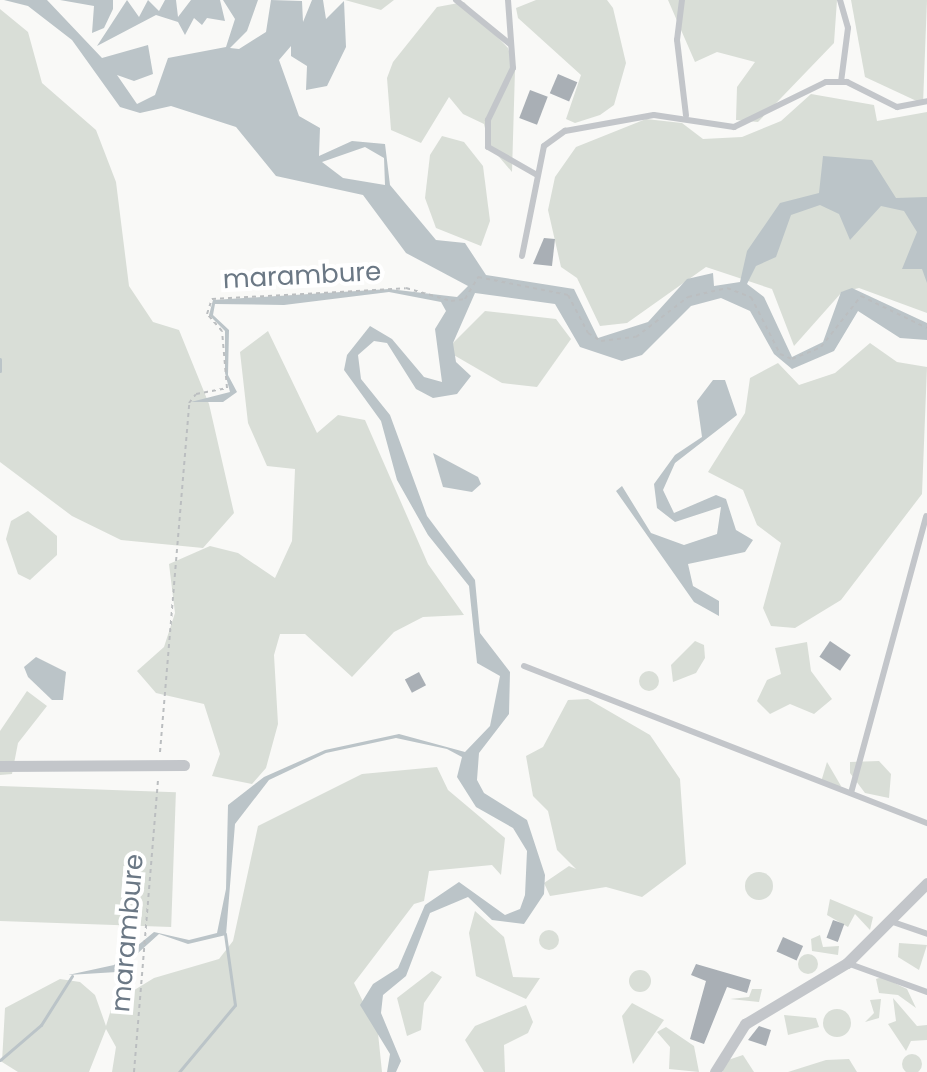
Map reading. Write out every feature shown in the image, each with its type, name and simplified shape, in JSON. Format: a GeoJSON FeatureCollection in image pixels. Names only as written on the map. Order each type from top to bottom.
{"type":"FeatureCollection","features":[{"type":"Feature","properties":{"kind":"street"},"geometry":{"type":"LineString","coordinates":[[0,766],[184,765]]}},
{"type":"Feature","properties":{"kind":"street"},"geometry":{"type":"LineString","coordinates":[[715,1072],[745,1024],[847,963],[927,883]]}},
{"type":"Feature","properties":{"kind":"lane"},"geometry":{"type":"LineString","coordinates":[[456,0],[510,44]]}},
{"type":"Feature","properties":{"kind":"lane"},"geometry":{"type":"LineString","coordinates":[[508,0],[511,79],[488,120],[488,147],[537,175]]}},
{"type":"Feature","properties":{"kind":"lane"},"geometry":{"type":"LineString","coordinates":[[682,0],[677,40],[686,115]]}},
{"type":"Feature","properties":{"kind":"lane"},"geometry":{"type":"LineString","coordinates":[[840,0],[848,28],[841,82]]}},
{"type":"Feature","properties":{"kind":"lane"},"geometry":{"type":"LineString","coordinates":[[522,256],[537,175],[555,135],[632,117],[686,115],[717,129],[745,124],[807,87],[841,82],[897,107],[927,101]]}},
{"type":"Feature","properties":{"kind":"lane"},"geometry":{"type":"LineString","coordinates":[[851,793],[926,516]]}},
{"type":"Feature","properties":{"kind":"lane"},"geometry":{"type":"LineString","coordinates":[[524,666],[927,823]]}},
{"type":"Feature","properties":{"kind":"lane"},"geometry":{"type":"LineString","coordinates":[[890,921],[927,934]]}},
{"type":"Feature","properties":{"kind":"lane"},"geometry":{"type":"LineString","coordinates":[[847,963],[927,992]]}},
{"type":"Feature","properties":{"kind":"path","name":"marambure"},"geometry":{"type":"LineString","coordinates":[[160,754],[189,403],[196,394],[227,388],[222,331],[207,314],[212,299],[406,288],[451,301],[465,299],[478,277],[568,295],[588,333],[601,341],[636,337],[688,297],[727,288],[751,297],[780,354],[792,359],[821,347],[861,296],[927,328]]}},
{"type":"Feature","properties":{"kind":"path","name":"marambure"},"geometry":{"type":"LineString","coordinates":[[134,1072],[159,769]]}},
{"type":"Feature","properties":{"kind":"shaded area"},"geometry":{"type":"Polygon","coordinates":[[[4,0],[47,0],[102,58],[148,45],[153,74],[134,81],[117,75],[137,104],[155,95],[168,58],[226,47],[235,19],[223,0],[258,0],[247,31],[230,48],[239,49],[266,32],[271,0],[302,1],[303,22],[312,0],[323,0],[326,19],[344,1],[346,47],[327,86],[306,90],[307,66],[291,56],[291,46],[279,60],[299,116],[320,128],[319,156],[352,141],[385,144],[390,185],[436,240],[465,243],[486,275],[574,289],[598,338],[648,322],[687,279],[713,273],[714,286],[740,282],[747,251],[780,203],[819,193],[823,156],[872,160],[896,198],[927,197],[927,283],[922,269],[902,269],[917,232],[904,211],[881,206],[850,240],[839,214],[820,205],[791,215],[776,257],[756,266],[747,284],[764,297],[792,357],[823,342],[841,292],[852,288],[927,323],[927,340],[900,338],[858,311],[834,351],[792,369],[774,354],[750,311],[721,298],[691,306],[642,355],[622,361],[580,347],[555,304],[475,293],[453,343],[456,362],[471,376],[457,394],[433,398],[416,389],[387,343],[374,341],[358,355],[361,379],[390,415],[427,516],[475,580],[480,633],[510,672],[509,714],[479,753],[477,780],[484,793],[527,820],[545,875],[544,894],[524,924],[492,920],[468,897],[430,913],[406,976],[383,995],[381,1013],[401,1061],[396,1072],[387,1072],[390,1054],[360,1005],[373,984],[398,968],[425,905],[459,882],[505,915],[520,909],[525,895],[527,851],[513,828],[476,807],[457,777],[462,757],[447,749],[396,738],[326,753],[269,780],[235,824],[226,935],[188,944],[159,934],[117,972],[68,975],[114,965],[154,932],[189,940],[217,933],[226,889],[228,805],[264,777],[325,750],[399,734],[465,752],[490,726],[500,676],[477,663],[469,586],[428,535],[397,480],[381,421],[344,370],[347,355],[370,326],[392,339],[424,377],[442,382],[435,329],[446,311],[441,302],[389,292],[284,305],[215,304],[213,315],[229,330],[228,375],[237,392],[223,402],[191,402],[230,392],[225,373],[225,331],[209,315],[213,300],[389,289],[457,297],[468,286],[406,253],[363,195],[276,176],[236,127],[171,106],[140,113],[120,107],[72,40],[28,6],[4,0]],[[365,147],[322,162],[343,178],[385,185],[384,158],[365,147]]]}},
{"type":"Feature","properties":{"kind":"shaded area"},"geometry":{"type":"Polygon","coordinates":[[[60,0],[113,0],[113,9],[104,28],[92,33],[94,6],[60,0]]]}},
{"type":"Feature","properties":{"kind":"shaded area"},"geometry":{"type":"Polygon","coordinates":[[[127,0],[139,17],[148,0],[159,11],[165,0],[176,0],[178,17],[191,0],[220,0],[225,21],[207,18],[202,25],[194,18],[185,35],[178,22],[156,15],[97,46],[127,0]]]}},
{"type":"Feature","properties":{"kind":"shaded area"},"geometry":{"type":"Polygon","coordinates":[[[345,0],[394,0],[381,10],[345,0]]]}},
{"type":"Feature","properties":{"kind":"shaded area"},"geometry":{"type":"Polygon","coordinates":[[[536,0],[607,0],[613,8],[626,63],[614,105],[600,115],[575,123],[566,119],[581,75],[518,18],[516,8],[536,0]]]}},
{"type":"Feature","properties":{"kind":"shaded area"},"geometry":{"type":"Polygon","coordinates":[[[668,0],[837,0],[834,43],[758,122],[736,120],[737,87],[755,62],[717,52],[695,62],[668,0]]]}},
{"type":"Feature","properties":{"kind":"shaded area"},"geometry":{"type":"Polygon","coordinates":[[[851,0],[927,0],[923,104],[865,77],[851,0]]]}},
{"type":"Feature","properties":{"kind":"shaded area"},"geometry":{"type":"Polygon","coordinates":[[[464,2],[508,48],[515,70],[512,172],[489,145],[484,124],[463,114],[449,97],[421,143],[391,130],[387,78],[393,62],[437,7],[464,2]]]}},
{"type":"Feature","properties":{"kind":"shaded area"},"geometry":{"type":"Polygon","coordinates":[[[0,9],[28,32],[42,83],[96,130],[116,182],[129,286],[153,322],[179,330],[209,404],[234,513],[203,548],[121,540],[72,516],[0,462],[0,9]]]}},
{"type":"Feature","properties":{"kind":"shaded area"},"geometry":{"type":"Polygon","coordinates":[[[811,94],[874,105],[877,121],[927,112],[927,313],[859,288],[842,292],[794,346],[772,289],[706,267],[627,323],[600,326],[577,278],[561,267],[548,210],[555,177],[576,147],[646,119],[682,123],[703,139],[742,137],[781,121],[811,94]]]}},
{"type":"Feature","properties":{"kind":"shaded area"},"geometry":{"type":"Polygon","coordinates":[[[442,136],[464,142],[483,166],[490,221],[481,246],[436,228],[425,198],[430,155],[442,136]]]}},
{"type":"Feature","properties":{"kind":"shaded area"},"geometry":{"type":"Polygon","coordinates":[[[485,311],[556,319],[571,339],[537,387],[502,383],[452,354],[453,343],[485,311]]]}},
{"type":"Feature","properties":{"kind":"shaded area"},"geometry":{"type":"Polygon","coordinates":[[[268,331],[317,433],[338,415],[365,420],[428,564],[464,615],[423,617],[394,632],[352,677],[305,634],[280,634],[274,655],[278,724],[266,768],[252,784],[212,776],[220,754],[204,704],[156,693],[137,671],[164,647],[175,613],[169,564],[210,546],[238,553],[275,578],[292,541],[295,469],[267,466],[248,423],[240,352],[268,331]]]}},
{"type":"Feature","properties":{"kind":"shaded area"},"geometry":{"type":"Polygon","coordinates":[[[870,343],[897,362],[927,367],[922,494],[841,600],[795,628],[771,626],[763,608],[781,543],[757,525],[743,490],[708,472],[745,413],[750,378],[778,363],[799,385],[835,373],[870,343]]]}},
{"type":"Feature","properties":{"kind":"shaded area"},"geometry":{"type":"Polygon","coordinates":[[[713,380],[725,380],[737,415],[675,463],[663,490],[674,513],[716,495],[726,499],[736,530],[753,540],[745,552],[688,564],[693,586],[719,601],[719,616],[694,602],[616,491],[622,486],[651,533],[684,545],[717,534],[721,507],[675,522],[657,508],[654,484],[675,455],[702,437],[697,401],[713,380]]]}},
{"type":"Feature","properties":{"kind":"shaded area"},"geometry":{"type":"Polygon","coordinates":[[[433,453],[478,477],[481,484],[472,492],[443,487],[433,453]]]}},
{"type":"Feature","properties":{"kind":"shaded area"},"geometry":{"type":"Polygon","coordinates":[[[28,511],[57,536],[57,555],[30,580],[18,574],[6,539],[11,521],[28,511]]]}},
{"type":"Feature","properties":{"kind":"shaded area"},"geometry":{"type":"Polygon","coordinates":[[[695,641],[704,645],[705,658],[696,673],[673,682],[671,665],[695,641]]]}},
{"type":"Feature","properties":{"kind":"shaded area"},"geometry":{"type":"Polygon","coordinates":[[[807,642],[811,671],[832,699],[814,714],[790,704],[770,714],[757,701],[767,680],[781,674],[775,648],[807,642]]]}},
{"type":"Feature","properties":{"kind":"shaded area"},"geometry":{"type":"Polygon","coordinates":[[[36,657],[66,672],[63,700],[52,700],[28,677],[24,667],[36,657]]]}},
{"type":"Feature","properties":{"kind":"shaded area"},"geometry":{"type":"Polygon","coordinates":[[[645,671],[653,671],[659,681],[653,691],[645,691],[639,685],[639,677],[645,671]]]}},
{"type":"Feature","properties":{"kind":"shaded area"},"geometry":{"type":"Polygon","coordinates":[[[27,691],[47,706],[18,743],[12,774],[0,775],[0,731],[27,691]]]}},
{"type":"Feature","properties":{"kind":"shaded area"},"geometry":{"type":"Polygon","coordinates":[[[588,699],[650,735],[680,779],[686,864],[642,897],[606,887],[550,896],[544,883],[569,866],[576,869],[557,850],[548,811],[533,796],[526,756],[543,747],[568,700],[588,699]]]}},
{"type":"Feature","properties":{"kind":"shaded area"},"geometry":{"type":"Polygon","coordinates":[[[879,761],[891,774],[889,798],[865,793],[850,773],[850,762],[879,761]]]}},
{"type":"Feature","properties":{"kind":"shaded area"},"geometry":{"type":"Polygon","coordinates":[[[827,762],[841,786],[833,789],[821,782],[827,762]]]}},
{"type":"Feature","properties":{"kind":"shaded area"},"geometry":{"type":"Polygon","coordinates":[[[437,767],[448,790],[505,838],[501,875],[492,865],[429,871],[424,901],[414,904],[354,983],[378,1033],[382,1072],[112,1072],[116,1047],[106,1029],[89,1072],[18,1072],[2,1062],[5,1008],[60,979],[80,982],[95,995],[106,1026],[113,1003],[154,978],[219,959],[233,941],[258,826],[362,774],[437,767]]]}},
{"type":"Feature","properties":{"kind":"shaded area"},"geometry":{"type":"Polygon","coordinates":[[[0,786],[176,792],[171,927],[0,921],[0,786]]]}},
{"type":"Feature","properties":{"kind":"shaded area"},"geometry":{"type":"Polygon","coordinates":[[[759,872],[769,876],[773,886],[769,896],[759,900],[749,896],[745,886],[749,876],[759,872]]]}},
{"type":"Feature","properties":{"kind":"shaded area"},"geometry":{"type":"Polygon","coordinates":[[[830,899],[873,917],[870,930],[855,914],[848,927],[827,915],[830,899]]]}},
{"type":"Feature","properties":{"kind":"shaded area"},"geometry":{"type":"Polygon","coordinates":[[[475,911],[504,937],[513,977],[540,978],[526,999],[476,976],[469,933],[475,911]]]}},
{"type":"Feature","properties":{"kind":"shaded area"},"geometry":{"type":"Polygon","coordinates":[[[549,930],[556,933],[559,940],[556,947],[549,950],[542,947],[539,940],[542,933],[549,930]]]}},
{"type":"Feature","properties":{"kind":"shaded area"},"geometry":{"type":"Polygon","coordinates":[[[820,935],[823,947],[839,946],[838,955],[812,951],[811,939],[820,935]]]}},
{"type":"Feature","properties":{"kind":"shaded area"},"geometry":{"type":"Polygon","coordinates":[[[899,943],[927,945],[919,970],[898,957],[899,943]]]}},
{"type":"Feature","properties":{"kind":"shaded area"},"geometry":{"type":"Polygon","coordinates":[[[808,954],[815,957],[818,964],[815,971],[808,974],[801,971],[798,964],[801,957],[808,954]]]}},
{"type":"Feature","properties":{"kind":"shaded area"},"geometry":{"type":"Polygon","coordinates":[[[640,970],[648,973],[651,981],[648,989],[640,992],[632,989],[629,981],[632,973],[640,970]]]}},
{"type":"Feature","properties":{"kind":"shaded area"},"geometry":{"type":"Polygon","coordinates":[[[432,971],[442,977],[424,1003],[421,1030],[407,1036],[397,998],[432,971]]]}},
{"type":"Feature","properties":{"kind":"shaded area"},"geometry":{"type":"Polygon","coordinates":[[[882,977],[907,989],[916,1008],[898,995],[879,993],[876,979],[882,977]]]}},
{"type":"Feature","properties":{"kind":"shaded area"},"geometry":{"type":"Polygon","coordinates":[[[752,989],[762,989],[759,1002],[730,999],[749,997],[752,989]]]}},
{"type":"Feature","properties":{"kind":"shaded area"},"geometry":{"type":"Polygon","coordinates":[[[893,998],[917,1026],[927,1025],[927,1040],[911,1041],[906,1051],[888,1024],[896,1021],[893,998]]]}},
{"type":"Feature","properties":{"kind":"shaded area"},"geometry":{"type":"Polygon","coordinates":[[[881,999],[879,1018],[865,1022],[874,1013],[870,1000],[881,999]]]}},
{"type":"Feature","properties":{"kind":"shaded area"},"geometry":{"type":"Polygon","coordinates":[[[632,1003],[664,1020],[633,1064],[622,1016],[632,1003]]]}},
{"type":"Feature","properties":{"kind":"shaded area"},"geometry":{"type":"Polygon","coordinates":[[[526,1005],[533,1022],[528,1033],[504,1045],[505,1072],[484,1072],[465,1040],[475,1026],[526,1005]]]}},
{"type":"Feature","properties":{"kind":"shaded area"},"geometry":{"type":"Polygon","coordinates":[[[837,1009],[847,1013],[851,1023],[847,1033],[837,1037],[827,1033],[823,1023],[827,1013],[837,1009]]]}},
{"type":"Feature","properties":{"kind":"shaded area"},"geometry":{"type":"Polygon","coordinates":[[[784,1015],[816,1018],[819,1027],[788,1035],[784,1015]]]}},
{"type":"Feature","properties":{"kind":"shaded area"},"geometry":{"type":"Polygon","coordinates":[[[666,1027],[694,1046],[699,1072],[669,1069],[670,1047],[657,1032],[666,1027]]]}},
{"type":"Feature","properties":{"kind":"shaded area"},"geometry":{"type":"Polygon","coordinates":[[[912,1054],[919,1057],[922,1064],[919,1071],[912,1074],[905,1071],[902,1064],[905,1057],[912,1054]]]}},
{"type":"Feature","properties":{"kind":"shaded area"},"geometry":{"type":"Polygon","coordinates":[[[743,1055],[754,1072],[723,1072],[722,1062],[743,1055]]]}},
{"type":"Feature","properties":{"kind":"shaded area"},"geometry":{"type":"Polygon","coordinates":[[[849,1059],[857,1072],[788,1072],[826,1060],[849,1059]]]}},
{"type":"Feature","properties":{"kind":"building"},"geometry":{"type":"Polygon","coordinates":[[[558,74],[577,82],[569,102],[550,93],[558,74]]]}},
{"type":"Feature","properties":{"kind":"building"},"geometry":{"type":"Polygon","coordinates":[[[530,90],[548,97],[537,125],[519,118],[530,90]]]}},
{"type":"Feature","properties":{"kind":"building"},"geometry":{"type":"Polygon","coordinates":[[[544,238],[555,239],[552,266],[533,264],[544,238]]]}},
{"type":"Feature","properties":{"kind":"building"},"geometry":{"type":"Polygon","coordinates":[[[830,641],[851,655],[840,671],[819,657],[830,641]]]}},
{"type":"Feature","properties":{"kind":"building"},"geometry":{"type":"Polygon","coordinates":[[[419,672],[426,685],[412,693],[405,680],[419,672]]]}},
{"type":"Feature","properties":{"kind":"building"},"geometry":{"type":"Polygon","coordinates":[[[833,920],[844,924],[838,942],[827,938],[833,920]]]}},
{"type":"Feature","properties":{"kind":"building"},"geometry":{"type":"Polygon","coordinates":[[[783,937],[803,946],[797,961],[776,952],[783,937]]]}},
{"type":"Feature","properties":{"kind":"building"},"geometry":{"type":"Polygon","coordinates":[[[696,964],[751,980],[747,993],[727,987],[704,1044],[690,1039],[706,981],[691,975],[696,964]]]}},
{"type":"Feature","properties":{"kind":"building"},"geometry":{"type":"Polygon","coordinates":[[[759,1026],[771,1030],[766,1046],[748,1040],[759,1026]]]}},
{"type":"Feature","properties":{"kind":"waterway"},"geometry":{"type":"LineString","coordinates":[[0,359],[0,371]]}},
{"type":"Feature","properties":{"kind":"waterway"},"geometry":{"type":"LineString","coordinates":[[179,1072],[235,1005],[225,934]]}},
{"type":"Feature","properties":{"kind":"waterway"},"geometry":{"type":"LineString","coordinates":[[0,1060],[41,1025],[72,976]]}}]}
